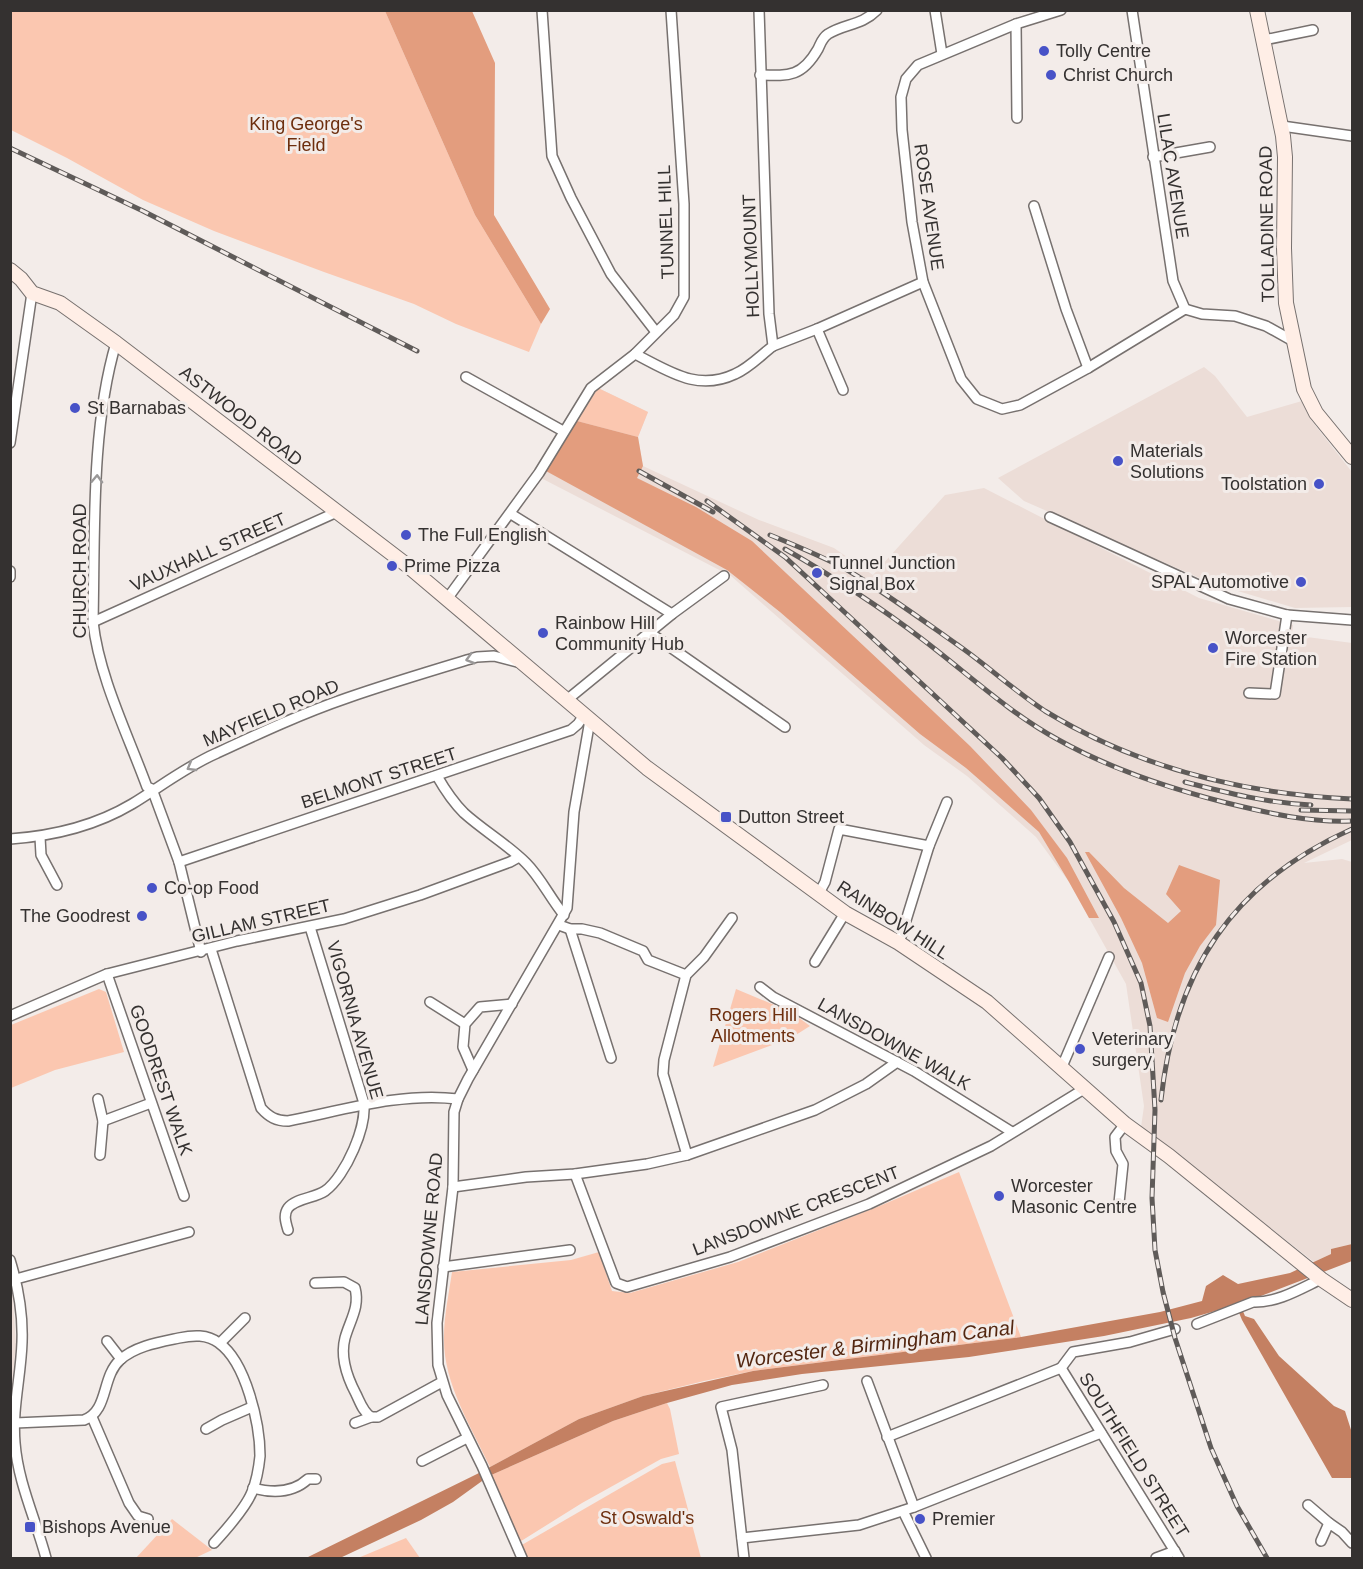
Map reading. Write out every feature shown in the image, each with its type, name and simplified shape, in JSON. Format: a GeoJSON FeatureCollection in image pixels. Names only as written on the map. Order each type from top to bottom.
{"type":"FeatureCollection","features":[{"type":"Feature","properties":{"kind":"main road","name":"TOLLADINE ROAD"},"geometry":{"type":"LineString","coordinates":[[1257,10],[1282,126],[1285,157],[1286,303],[1293,341],[1304,389],[1316,413],[1353,457]]}},
{"type":"Feature","properties":{"kind":"main road","name":"ASTWOOD ROAD"},"geometry":{"type":"LineString","coordinates":[[10,270],[32,293],[60,303],[116,343],[408,566],[447,599]]}},
{"type":"Feature","properties":{"kind":"main road","name":"RAINBOW HILL"},"geometry":{"type":"LineString","coordinates":[[447,599],[647,768],[845,913],[899,943],[987,1002],[1125,1124],[1169,1156],[1293,1257],[1353,1300]]}},
{"type":"Feature","properties":{"kind":"street"},"geometry":{"type":"LineString","coordinates":[[542,10],[552,156],[611,274],[656,332]]}},
{"type":"Feature","properties":{"kind":"street","name":"TUNNEL HILL"},"geometry":{"type":"LineString","coordinates":[[447,599],[539,473],[591,388],[635,354],[674,315],[684,297],[684,204],[671,10]]}},
{"type":"Feature","properties":{"kind":"street","name":"HOLLYMOUNT"},"geometry":{"type":"LineString","coordinates":[[759,10],[769,314],[773,346]]}},
{"type":"Feature","properties":{"kind":"street"},"geometry":{"type":"LineString","coordinates":[[760,75],[790,76],[807,66],[824,37],[838,28],[864,22],[877,10]]}},
{"type":"Feature","properties":{"kind":"street"},"geometry":{"type":"LineString","coordinates":[[935,10],[942,54]]}},
{"type":"Feature","properties":{"kind":"street","name":"ROSE AVENUE"},"geometry":{"type":"LineString","coordinates":[[1061,10],[1016,24],[918,65],[906,79],[901,97],[902,130],[912,222],[923,282],[961,380],[977,399],[1002,409],[1020,405],[1088,368],[1185,309]]}},
{"type":"Feature","properties":{"kind":"street","name":"LILAC AVENUE"},"geometry":{"type":"LineString","coordinates":[[1132,10],[1173,281],[1185,309]]}},
{"type":"Feature","properties":{"kind":"street"},"geometry":{"type":"LineString","coordinates":[[1016,24],[1017,118]]}},
{"type":"Feature","properties":{"kind":"street"},"geometry":{"type":"LineString","coordinates":[[1264,40],[1313,30]]}},
{"type":"Feature","properties":{"kind":"street"},"geometry":{"type":"LineString","coordinates":[[1282,126],[1353,136]]}},
{"type":"Feature","properties":{"kind":"street"},"geometry":{"type":"LineString","coordinates":[[1153,157],[1210,147]]}},
{"type":"Feature","properties":{"kind":"street"},"geometry":{"type":"LineString","coordinates":[[1034,206],[1066,309],[1088,368]]}},
{"type":"Feature","properties":{"kind":"street"},"geometry":{"type":"LineString","coordinates":[[635,354],[684,378],[700,382],[715,381],[737,374],[773,346],[923,282]]}},
{"type":"Feature","properties":{"kind":"street"},"geometry":{"type":"LineString","coordinates":[[10,443],[32,293]]}},
{"type":"Feature","properties":{"kind":"street"},"geometry":{"type":"LineString","coordinates":[[1185,309],[1202,314],[1234,316],[1266,326],[1293,341]]}},
{"type":"Feature","properties":{"kind":"street"},"geometry":{"type":"LineString","coordinates":[[817,329],[843,390]]}},
{"type":"Feature","properties":{"kind":"street","name":"CHURCH ROAD"},"geometry":{"type":"LineString","coordinates":[[116,343],[105,386],[98,463],[93,622],[95,641],[106,678],[147,787],[152,789],[179,862],[206,950],[261,1108],[268,1116],[279,1121],[288,1121],[364,1105]]}},
{"type":"Feature","properties":{"kind":"street"},"geometry":{"type":"LineString","coordinates":[[466,377],[563,431]]}},
{"type":"Feature","properties":{"kind":"street","name":"VAUXHALL STREET"},"geometry":{"type":"LineString","coordinates":[[93,622],[337,512]]}},
{"type":"Feature","properties":{"kind":"street"},"geometry":{"type":"LineString","coordinates":[[511,514],[672,614]]}},
{"type":"Feature","properties":{"kind":"street"},"geometry":{"type":"LineString","coordinates":[[1050,518],[1208,591],[1255,608],[1287,615],[1353,620]]}},
{"type":"Feature","properties":{"kind":"street"},"geometry":{"type":"LineString","coordinates":[[10,571],[10,577]]}},
{"type":"Feature","properties":{"kind":"street"},"geometry":{"type":"LineString","coordinates":[[568,699],[672,614],[724,576]]}},
{"type":"Feature","properties":{"kind":"street"},"geometry":{"type":"LineString","coordinates":[[1250,693],[1275,694],[1287,615]]}},
{"type":"Feature","properties":{"kind":"street"},"geometry":{"type":"LineString","coordinates":[[650,633],[785,727]]}},
{"type":"Feature","properties":{"kind":"street","name":"MAYFIELD ROAD"},"geometry":{"type":"LineString","coordinates":[[10,839],[40,837],[87,825],[131,804],[152,789],[213,754],[346,698],[477,657],[494,656],[526,665]]}},
{"type":"Feature","properties":{"kind":"street","name":"BELMONT STREET"},"geometry":{"type":"LineString","coordinates":[[179,862],[570,730],[587,718]]}},
{"type":"Feature","properties":{"kind":"street","name":"LANSDOWNE ROAD"},"geometry":{"type":"LineString","coordinates":[[522,1558],[442,1382],[437,1350],[443,1267],[453,1187],[454,1112],[473,1070],[564,915],[569,896],[574,812],[587,718]]}},
{"type":"Feature","properties":{"kind":"street"},"geometry":{"type":"LineString","coordinates":[[437,776],[449,797],[464,813],[519,857],[539,877],[564,915]]}},
{"type":"Feature","properties":{"kind":"street"},"geometry":{"type":"LineString","coordinates":[[899,943],[929,846],[947,802]]}},
{"type":"Feature","properties":{"kind":"street"},"geometry":{"type":"LineString","coordinates":[[819,893],[825,882],[839,829],[929,846]]}},
{"type":"Feature","properties":{"kind":"street"},"geometry":{"type":"LineString","coordinates":[[40,837],[41,855],[57,885]]}},
{"type":"Feature","properties":{"kind":"street","name":"GILLAM STREET"},"geometry":{"type":"LineString","coordinates":[[10,1016],[107,974],[237,941],[344,919],[420,895],[519,857]]}},
{"type":"Feature","properties":{"kind":"street"},"geometry":{"type":"LineString","coordinates":[[815,962],[845,913]]}},
{"type":"Feature","properties":{"kind":"street"},"geometry":{"type":"LineString","coordinates":[[687,1155],[663,1074],[664,1060],[686,975],[704,957],[732,918]]}},
{"type":"Feature","properties":{"kind":"street"},"geometry":{"type":"LineString","coordinates":[[559,924],[570,929],[600,933],[643,951],[648,960],[686,975]]}},
{"type":"Feature","properties":{"kind":"street","name":"VIGORNIA AVENUE"},"geometry":{"type":"LineString","coordinates":[[288,1230],[285,1214],[289,1207],[325,1191],[343,1172],[364,1120],[364,1105],[339,1016],[310,927]]}},
{"type":"Feature","properties":{"kind":"street"},"geometry":{"type":"LineString","coordinates":[[570,929],[611,1058]]}},
{"type":"Feature","properties":{"kind":"street"},"geometry":{"type":"LineString","coordinates":[[1061,1069],[1108,957]]}},
{"type":"Feature","properties":{"kind":"street","name":"GOODREST WALK"},"geometry":{"type":"LineString","coordinates":[[107,974],[184,1196]]}},
{"type":"Feature","properties":{"kind":"street","name":"LANSDOWNE WALK"},"geometry":{"type":"LineString","coordinates":[[760,987],[773,997],[897,1062],[1012,1132]]}},
{"type":"Feature","properties":{"kind":"street"},"geometry":{"type":"LineString","coordinates":[[430,1002],[465,1023]]}},
{"type":"Feature","properties":{"kind":"street"},"geometry":{"type":"LineString","coordinates":[[473,1070],[463,1047],[465,1023],[480,1007],[512,1004]]}},
{"type":"Feature","properties":{"kind":"street"},"geometry":{"type":"LineString","coordinates":[[453,1187],[526,1177],[575,1174],[647,1164],[687,1155],[815,1110],[866,1084],[897,1062]]}},
{"type":"Feature","properties":{"kind":"street","name":"LANSDOWNE CRESCENT"},"geometry":{"type":"LineString","coordinates":[[575,1174],[616,1283],[627,1287],[730,1257],[869,1204],[991,1146],[1084,1089]]}},
{"type":"Feature","properties":{"kind":"street"},"geometry":{"type":"LineString","coordinates":[[364,1105],[432,1095],[458,1099]]}},
{"type":"Feature","properties":{"kind":"street"},"geometry":{"type":"LineString","coordinates":[[98,1099],[103,1121],[100,1155]]}},
{"type":"Feature","properties":{"kind":"street"},"geometry":{"type":"LineString","coordinates":[[103,1121],[151,1103]]}},
{"type":"Feature","properties":{"kind":"street"},"geometry":{"type":"LineString","coordinates":[[1119,1203],[1123,1164],[1116,1151],[1115,1137],[1125,1124]]}},
{"type":"Feature","properties":{"kind":"street"},"geometry":{"type":"LineString","coordinates":[[16,1279],[189,1232]]}},
{"type":"Feature","properties":{"kind":"street"},"geometry":{"type":"LineString","coordinates":[[443,1267],[570,1250]]}},
{"type":"Feature","properties":{"kind":"street"},"geometry":{"type":"LineString","coordinates":[[10,1260],[16,1279],[22,1341],[14,1464],[21,1477],[46,1558]]}},
{"type":"Feature","properties":{"kind":"street"},"geometry":{"type":"LineString","coordinates":[[344,1282],[351,1272]]}},
{"type":"Feature","properties":{"kind":"street"},"geometry":{"type":"LineString","coordinates":[[1197,1324],[1253,1302],[1292,1294],[1319,1277]]}},
{"type":"Feature","properties":{"kind":"street"},"geometry":{"type":"LineString","coordinates":[[315,1283],[344,1282],[355,1288],[358,1299],[345,1339],[344,1360],[353,1388],[366,1413],[371,1417]]}},
{"type":"Feature","properties":{"kind":"street"},"geometry":{"type":"LineString","coordinates":[[220,1343],[245,1318]]}},
{"type":"Feature","properties":{"kind":"street"},"geometry":{"type":"LineString","coordinates":[[887,1437],[1061,1368],[1073,1353],[1130,1342],[1174,1329]]}},
{"type":"Feature","properties":{"kind":"street"},"geometry":{"type":"LineString","coordinates":[[15,1423],[84,1420],[92,1417],[99,1409],[111,1374],[121,1359],[139,1348],[196,1335],[220,1343],[230,1353],[241,1372],[252,1407],[260,1458],[252,1493],[214,1543]]}},
{"type":"Feature","properties":{"kind":"street"},"geometry":{"type":"LineString","coordinates":[[107,1341],[121,1359]]}},
{"type":"Feature","properties":{"kind":"street","name":"SOUTHFIELD STREET"},"geometry":{"type":"LineString","coordinates":[[1061,1368],[1177,1555]]}},
{"type":"Feature","properties":{"kind":"street"},"geometry":{"type":"LineString","coordinates":[[867,1381],[914,1507]]}},
{"type":"Feature","properties":{"kind":"street"},"geometry":{"type":"LineString","coordinates":[[355,1424],[371,1417],[378,1417],[442,1382]]}},
{"type":"Feature","properties":{"kind":"street"},"geometry":{"type":"LineString","coordinates":[[744,1558],[732,1450],[721,1407],[823,1385]]}},
{"type":"Feature","properties":{"kind":"street"},"geometry":{"type":"LineString","coordinates":[[206,1429],[252,1407]]}},
{"type":"Feature","properties":{"kind":"street"},"geometry":{"type":"LineString","coordinates":[[92,1417],[129,1503],[138,1516],[148,1519]]}},
{"type":"Feature","properties":{"kind":"street"},"geometry":{"type":"LineString","coordinates":[[742,1538],[859,1525],[914,1507],[1101,1433]]}},
{"type":"Feature","properties":{"kind":"street"},"geometry":{"type":"LineString","coordinates":[[422,1461],[467,1438]]}},
{"type":"Feature","properties":{"kind":"street"},"geometry":{"type":"LineString","coordinates":[[253,1488],[275,1492],[287,1490],[308,1479],[316,1479]]}},
{"type":"Feature","properties":{"kind":"street"},"geometry":{"type":"LineString","coordinates":[[1308,1505],[1353,1543]]}},
{"type":"Feature","properties":{"kind":"street"},"geometry":{"type":"LineString","coordinates":[[903,1511],[926,1558]]}},
{"type":"Feature","properties":{"kind":"street"},"geometry":{"type":"LineString","coordinates":[[1321,1541],[1329,1523]]}},
{"type":"Feature","properties":{"kind":"street"},"geometry":{"type":"LineString","coordinates":[[1156,1558],[1177,1555]]}},
{"type":"Feature","properties":{"kind":"shaded area"},"geometry":{"type":"Polygon","coordinates":[[[385,11],[472,11],[495,63],[494,215],[550,309],[541,324],[475,215],[385,11]]]}},
{"type":"Feature","properties":{"kind":"shaded area"},"geometry":{"type":"Polygon","coordinates":[[[1204,367],[1215,376],[1247,417],[1302,401],[1311,420],[1352,472],[1352,607],[1295,608],[1211,583],[1024,501],[998,478],[1204,367]]]}},
{"type":"Feature","properties":{"kind":"shaded area"},"geometry":{"type":"Polygon","coordinates":[[[598,388],[648,412],[638,437],[643,466],[759,520],[834,548],[873,575],[945,495],[984,488],[1199,598],[1293,625],[1292,635],[1352,643],[1352,840],[1304,863],[1342,859],[1352,862],[1352,1244],[1331,1249],[1331,1254],[1314,1262],[1141,1127],[1144,1106],[1126,984],[1069,882],[1036,837],[967,776],[924,745],[731,576],[541,478],[598,388]]]}},
{"type":"Feature","properties":{"kind":"shaded area"},"geometry":{"type":"Polygon","coordinates":[[[577,421],[638,437],[643,466],[637,478],[696,507],[752,541],[970,746],[1031,810],[1067,858],[1099,918],[1089,918],[1039,832],[966,768],[920,734],[780,612],[727,570],[546,471],[577,421]]]}},
{"type":"Feature","properties":{"kind":"shaded area"},"geometry":{"type":"Polygon","coordinates":[[[1085,852],[1089,852],[1124,888],[1168,923],[1181,911],[1166,894],[1179,865],[1220,880],[1216,925],[1200,946],[1185,973],[1168,1022],[1157,1018],[1142,963],[1121,918],[1085,852]]]}},
{"type":"Feature","properties":{"kind":"shaded area"},"geometry":{"type":"Polygon","coordinates":[[[1352,1244],[1352,1261],[1240,1304],[1245,1316],[1254,1319],[1279,1356],[1334,1406],[1345,1411],[1352,1433],[1352,1478],[1332,1478],[1242,1320],[1236,1305],[1191,1318],[1104,1336],[969,1357],[802,1374],[732,1385],[613,1421],[489,1476],[453,1502],[421,1520],[340,1558],[306,1558],[477,1474],[579,1419],[643,1396],[753,1371],[1021,1337],[1160,1312],[1202,1301],[1206,1286],[1223,1275],[1238,1284],[1290,1273],[1331,1254],[1331,1249],[1352,1244]]]}},
{"type":"Feature","properties":{"kind":"shaded area"},"geometry":{"type":"Polygon","coordinates":[[[11,1274],[16,1344],[11,1395],[11,1274]]]}},
{"type":"Feature","properties":{"kind":"green space","name":"King George's Field"},"geometry":{"type":"Polygon","coordinates":[[[10,11],[385,11],[475,215],[541,324],[529,352],[456,324],[414,304],[214,231],[143,200],[11,130],[10,11]]]}},
{"type":"Feature","properties":{"kind":"green space"},"geometry":{"type":"Polygon","coordinates":[[[598,388],[648,412],[638,437],[577,421],[598,388]]]}},
{"type":"Feature","properties":{"kind":"green space"},"geometry":{"type":"Polygon","coordinates":[[[99,989],[106,992],[124,1052],[55,1070],[11,1088],[11,1025],[99,989]]]}},
{"type":"Feature","properties":{"kind":"green space","name":"Rogers Hill Allotments"},"geometry":{"type":"Polygon","coordinates":[[[736,989],[791,1012],[810,1026],[791,1038],[713,1067],[736,989]]]}},
{"type":"Feature","properties":{"kind":"green space"},"geometry":{"type":"Polygon","coordinates":[[[959,1172],[1021,1337],[753,1371],[704,1381],[643,1396],[579,1419],[490,1467],[453,1388],[448,1371],[444,1329],[452,1272],[571,1260],[599,1252],[612,1291],[630,1293],[738,1262],[959,1172]]]}},
{"type":"Feature","properties":{"kind":"green space"},"geometry":{"type":"Polygon","coordinates":[[[667,1403],[679,1454],[661,1459],[582,1503],[518,1543],[489,1476],[613,1421],[667,1403]]]}},
{"type":"Feature","properties":{"kind":"green space","name":"St Oswald's"},"geometry":{"type":"Polygon","coordinates":[[[675,1461],[701,1558],[526,1558],[520,1546],[662,1464],[675,1461]]]}},
{"type":"Feature","properties":{"kind":"green space"},"geometry":{"type":"Polygon","coordinates":[[[172,1519],[212,1550],[195,1558],[136,1558],[172,1519]]]}},
{"type":"Feature","properties":{"kind":"green space"},"geometry":{"type":"Polygon","coordinates":[[[406,1538],[420,1558],[358,1558],[406,1538]]]}},
{"type":"Feature","properties":{"kind":"railway"},"geometry":{"type":"LineString","coordinates":[[10,148],[143,211],[417,351]]}},
{"type":"Feature","properties":{"kind":"railway"},"geometry":{"type":"LineString","coordinates":[[639,471],[713,512]]}},
{"type":"Feature","properties":{"kind":"railway"},"geometry":{"type":"LineString","coordinates":[[707,501],[785,557],[1002,758],[1039,798],[1070,842],[1114,922],[1141,983],[1150,1026],[1155,1110],[1152,1198],[1155,1250],[1163,1292],[1175,1338],[1211,1448],[1237,1506],[1267,1558]]}},
{"type":"Feature","properties":{"kind":"railway"},"geometry":{"type":"LineString","coordinates":[[770,535],[849,571],[962,648],[1045,711],[1117,748],[1155,763],[1232,784],[1272,791],[1352,799]]}},
{"type":"Feature","properties":{"kind":"railway"},"geometry":{"type":"LineString","coordinates":[[785,549],[872,603],[1022,717],[1077,750],[1140,777],[1227,803],[1305,819],[1352,821]]}},
{"type":"Feature","properties":{"kind":"railway"},"geometry":{"type":"LineString","coordinates":[[1185,782],[1263,800],[1311,805]]}},
{"type":"Feature","properties":{"kind":"railway"},"geometry":{"type":"LineString","coordinates":[[1301,810],[1352,811]]}},
{"type":"Feature","properties":{"kind":"railway"},"geometry":{"type":"LineString","coordinates":[[1161,1100],[1168,1053],[1180,1010],[1196,971],[1217,936],[1243,904],[1274,876],[1310,851],[1352,829]]}},
{"type":"Feature","properties":{"kind":"place","name":"Tolly Centre"},"geometry":{"type":"Point","coordinates":[1044,51]}},
{"type":"Feature","properties":{"kind":"place","name":"Christ Church"},"geometry":{"type":"Point","coordinates":[1051,75]}},
{"type":"Feature","properties":{"kind":"place","name":"St Barnabas"},"geometry":{"type":"Point","coordinates":[75,408]}},
{"type":"Feature","properties":{"kind":"place","name":"Materials Solutions"},"geometry":{"type":"Point","coordinates":[1118,461]}},
{"type":"Feature","properties":{"kind":"place","name":"Toolstation"},"geometry":{"type":"Point","coordinates":[1319,484]}},
{"type":"Feature","properties":{"kind":"place","name":"The Full English"},"geometry":{"type":"Point","coordinates":[406,535]}},
{"type":"Feature","properties":{"kind":"place","name":"Prime Pizza"},"geometry":{"type":"Point","coordinates":[392,566]}},
{"type":"Feature","properties":{"kind":"place","name":"Tunnel Junction Signal Box"},"geometry":{"type":"Point","coordinates":[817,573]}},
{"type":"Feature","properties":{"kind":"place","name":"SPAL Automotive"},"geometry":{"type":"Point","coordinates":[1301,582]}},
{"type":"Feature","properties":{"kind":"place","name":"Rainbow Hill Community Hub"},"geometry":{"type":"Point","coordinates":[543,633]}},
{"type":"Feature","properties":{"kind":"place","name":"Worcester Fire Station"},"geometry":{"type":"Point","coordinates":[1213,648]}},
{"type":"Feature","properties":{"kind":"place","name":"Dutton Street"},"geometry":{"type":"Point","coordinates":[726,817]}},
{"type":"Feature","properties":{"kind":"place","name":"Co-op Food"},"geometry":{"type":"Point","coordinates":[152,888]}},
{"type":"Feature","properties":{"kind":"place","name":"The Goodrest"},"geometry":{"type":"Point","coordinates":[142,916]}},
{"type":"Feature","properties":{"kind":"place","name":"Veterinary surgery"},"geometry":{"type":"Point","coordinates":[1080,1049]}},
{"type":"Feature","properties":{"kind":"place","name":"Worcester Masonic Centre"},"geometry":{"type":"Point","coordinates":[999,1196]}},
{"type":"Feature","properties":{"kind":"place","name":"Premier"},"geometry":{"type":"Point","coordinates":[920,1519]}},
{"type":"Feature","properties":{"kind":"place","name":"Bishops Avenue"},"geometry":{"type":"Point","coordinates":[30,1527]}},
{"type":"Feature","properties":{"kind":"water label","name":"Worcester & Birmingham Canal"},"geometry":{"type":"Point","coordinates":[875,1344]}}]}
